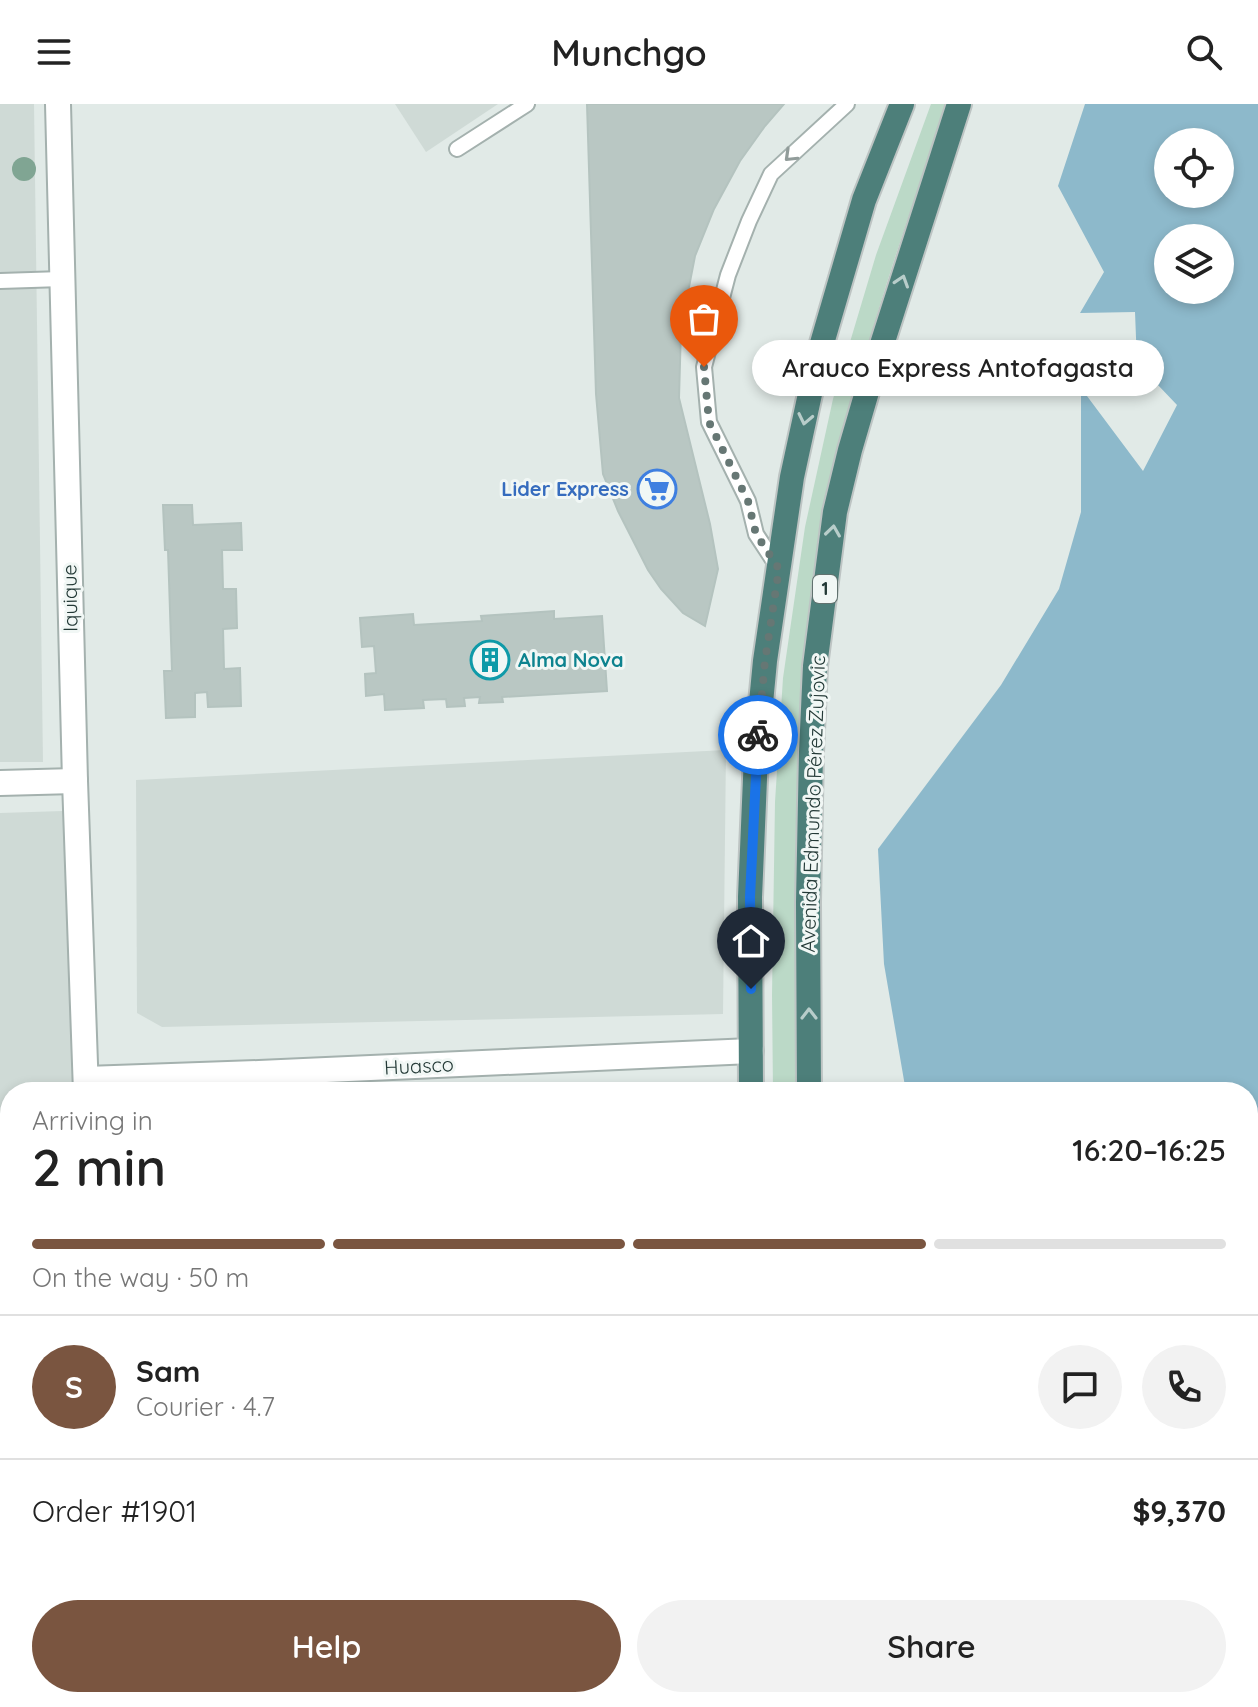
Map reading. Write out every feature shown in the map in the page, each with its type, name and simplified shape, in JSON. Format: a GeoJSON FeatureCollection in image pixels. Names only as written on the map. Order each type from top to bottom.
{"type":"FeatureCollection","features":[{"type":"Feature","properties":{"kind":"highway"},"geometry":{"type":"LineString","coordinates":[[751,1082],[750,897],[756,755],[765,661],[792,477],[818,357],[864,200],[902,104]]}},
{"type":"Feature","properties":{"kind":"highway","name":"Avenida Edmundo Pérez Zujovic"},"geometry":{"type":"LineString","coordinates":[[809,1082],[811,752],[815,666],[835,512],[853,437],[959,104]]}},
{"type":"Feature","properties":{"kind":"street","name":"Iquique"},"geometry":{"type":"LineString","coordinates":[[58,104],[86,1082]]}},
{"type":"Feature","properties":{"kind":"street"},"geometry":{"type":"LineString","coordinates":[[0,783],[75,781]]}},
{"type":"Feature","properties":{"kind":"street","name":"Huasco"},"geometry":{"type":"LineString","coordinates":[[275,1082],[751,1051]]}},
{"type":"Feature","properties":{"kind":"lane"},"geometry":{"type":"LineString","coordinates":[[457,149],[527,104]]}},
{"type":"Feature","properties":{"kind":"lane"},"geometry":{"type":"LineString","coordinates":[[779,569],[756,534],[748,501],[709,422],[704,367],[728,275],[771,174],[847,104]]}},
{"type":"Feature","properties":{"kind":"lane"},"geometry":{"type":"LineString","coordinates":[[0,281],[62,279]]}},
{"type":"Feature","properties":{"kind":"shaded area"},"geometry":{"type":"Polygon","coordinates":[[[0,104],[34,104],[43,762],[0,762],[0,104]]]}},
{"type":"Feature","properties":{"kind":"shaded area"},"geometry":{"type":"Polygon","coordinates":[[[395,104],[498,104],[426,152],[395,104]]]}},
{"type":"Feature","properties":{"kind":"shaded area"},"geometry":{"type":"Polygon","coordinates":[[[726,750],[723,1014],[162,1027],[137,1013],[136,780],[726,750]]]}},
{"type":"Feature","properties":{"kind":"shaded area"},"geometry":{"type":"Polygon","coordinates":[[[63,811],[75,1082],[0,1082],[0,813],[63,811]]]}},
{"type":"Feature","properties":{"kind":"green space"},"geometry":{"type":"Polygon","coordinates":[[[931,104],[949,104],[871,337],[845,431],[816,561],[801,703],[798,768],[795,897],[797,1082],[773,1082],[775,802],[783,678],[805,527],[833,399],[876,255],[931,104]]]}},
{"type":"Feature","properties":{"kind":"water"},"geometry":{"type":"Polygon","coordinates":[[[1085,104],[1258,104],[1258,1082],[904,1082],[884,964],[878,849],[1001,685],[1059,589],[1081,512],[1081,388],[1143,471],[1177,405],[1137,363],[1135,312],[1080,313],[1104,272],[1058,186],[1085,104]]]}},
{"type":"Feature","properties":{"kind":"building"},"geometry":{"type":"Polygon","coordinates":[[[587,104],[784,104],[740,161],[714,209],[695,256],[681,328],[679,398],[718,569],[705,626],[683,613],[648,570],[603,474],[596,394],[587,104]]]}},
{"type":"Feature","properties":{"kind":"building"},"geometry":{"type":"Polygon","coordinates":[[[163,505],[192,505],[193,525],[241,523],[242,550],[222,550],[223,589],[236,589],[237,628],[223,629],[224,669],[240,668],[241,706],[208,707],[207,692],[195,693],[195,717],[166,718],[164,671],[172,671],[168,550],[165,550],[163,505]]]}},
{"type":"Feature","properties":{"kind":"building","name":"Alma Nova"},"geometry":{"type":"Polygon","coordinates":[[[554,611],[554,619],[602,616],[607,691],[502,697],[503,702],[479,703],[480,697],[464,698],[465,706],[447,707],[446,699],[423,700],[424,708],[385,710],[384,694],[366,696],[365,674],[376,673],[374,646],[362,647],[360,618],[413,614],[414,625],[482,621],[481,616],[554,611]]]}},
{"type":"Feature","properties":{"kind":"way so far"},"geometry":{"type":"LineString","coordinates":[[704,367],[709,422],[748,501],[756,534],[779,569],[758,735]]}},
{"type":"Feature","properties":{"kind":"place","name":"Arauco Express Antofagasta"},"geometry":{"type":"Point","coordinates":[704,367]}},
{"type":"Feature","properties":{"kind":"place","name":"Lider Express"},"geometry":{"type":"Point","coordinates":[657,489]}},
{"type":"Feature","properties":{"kind":"place","name":"Alma Nova"},"geometry":{"type":"Point","coordinates":[490,660]}},
{"type":"Feature","properties":{"kind":"route"},"geometry":{"type":"LineString","coordinates":[[751,989],[750,897],[758,735]]}}]}
